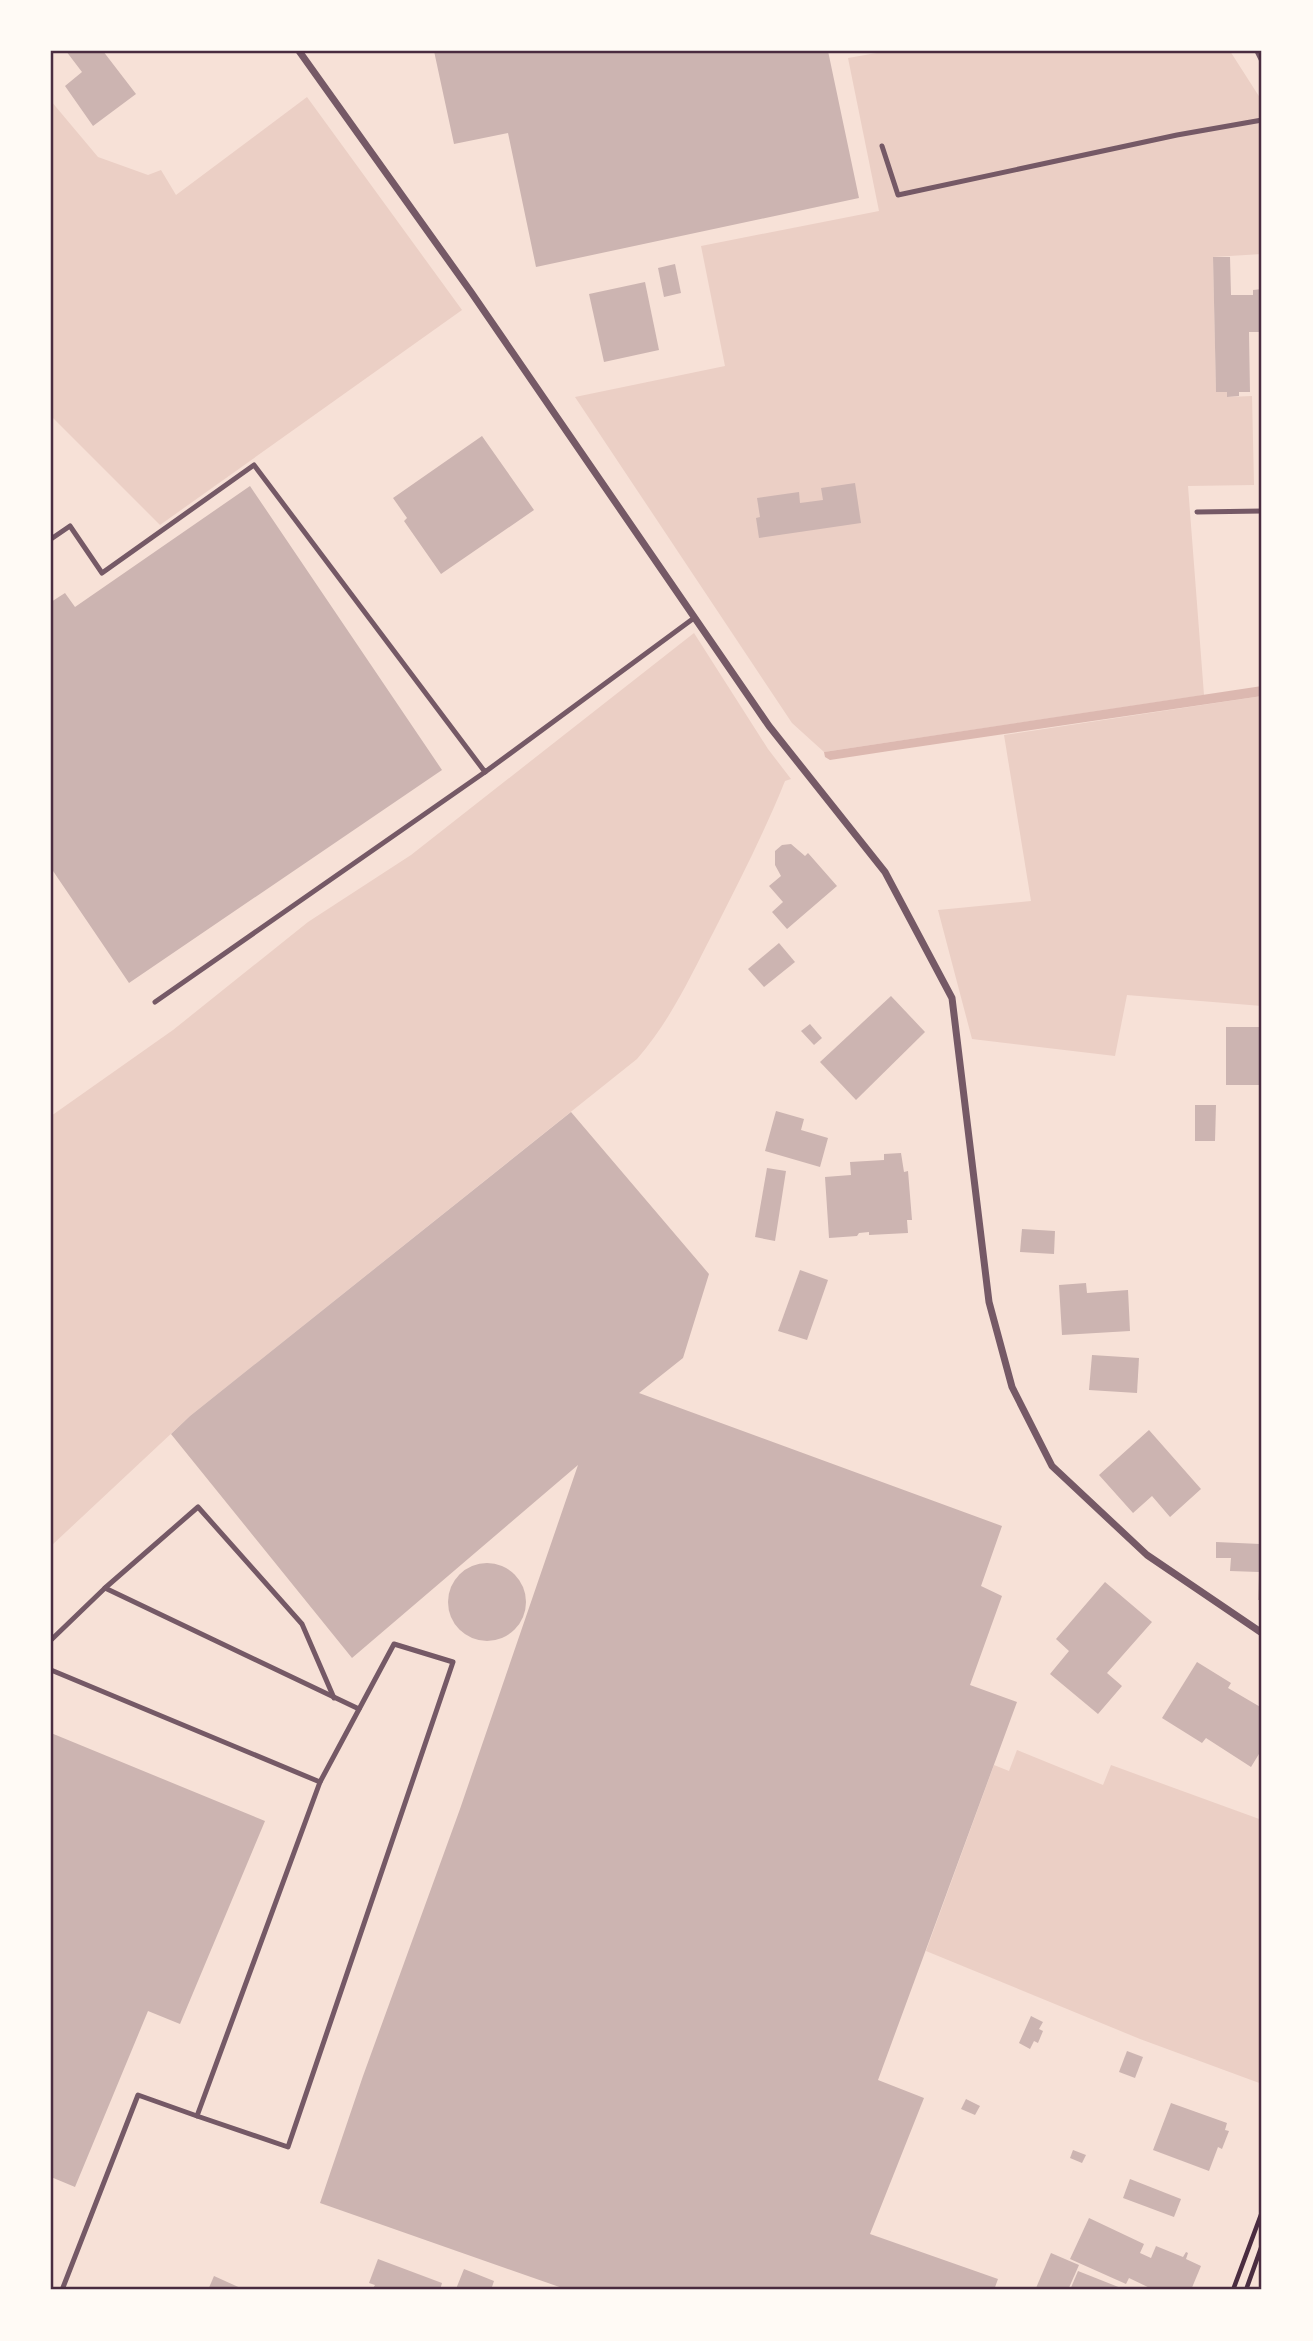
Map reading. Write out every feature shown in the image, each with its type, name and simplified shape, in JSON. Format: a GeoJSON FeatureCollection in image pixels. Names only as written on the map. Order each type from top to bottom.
{"type":"FeatureCollection","features":[{"type":"Feature","properties":{"kind":"street"},"geometry":{"type":"LineString","coordinates":[[299,51],[471,292],[769,726],[885,872],[952,998],[989,1302],[1012,1387],[1052,1466],[1147,1555],[1262,1633]]}},
{"type":"Feature","properties":{"kind":"street"},"geometry":{"type":"LineString","coordinates":[[1258,51],[1262,59]]}},
{"type":"Feature","properties":{"kind":"lane"},"geometry":{"type":"LineString","coordinates":[[882,146],[898,195],[1177,135],[1262,120]]}},
{"type":"Feature","properties":{"kind":"lane"},"geometry":{"type":"LineString","coordinates":[[51,539],[70,526],[102,572],[254,465],[485,772]]}},
{"type":"Feature","properties":{"kind":"lane"},"geometry":{"type":"LineString","coordinates":[[1197,512],[1262,511]]}},
{"type":"Feature","properties":{"kind":"lane"},"geometry":{"type":"LineString","coordinates":[[155,1002],[485,772],[694,618]]}},
{"type":"Feature","properties":{"kind":"lane"},"geometry":{"type":"LineString","coordinates":[[51,1640],[104,1588],[198,1507],[302,1624],[334,1698]]}},
{"type":"Feature","properties":{"kind":"lane"},"geometry":{"type":"LineString","coordinates":[[104,1588],[359,1709]]}},
{"type":"Feature","properties":{"kind":"lane"},"geometry":{"type":"LineString","coordinates":[[62,2290],[138,2095],[197,2116],[288,2147],[453,1662],[394,1644],[320,1782],[197,2116]]}},
{"type":"Feature","properties":{"kind":"lane"},"geometry":{"type":"LineString","coordinates":[[51,1670],[320,1782]]}},
{"type":"Feature","properties":{"kind":"path"},"geometry":{"type":"LineString","coordinates":[[1233,2290],[1262,2211]]}},
{"type":"Feature","properties":{"kind":"path"},"geometry":{"type":"LineString","coordinates":[[1246,2290],[1262,2245]]}},
{"type":"Feature","properties":{"kind":"shaded area"},"geometry":{"type":"Polygon","coordinates":[[[888,51],[1230,51],[1262,101],[1262,254],[1213,257],[1216,392],[1227,392],[1228,397],[1252,396],[1254,485],[1188,486],[1204,695],[824,752],[792,723],[575,397],[725,366],[701,246],[879,211],[848,58],[888,51]]]}},
{"type":"Feature","properties":{"kind":"shaded area"},"geometry":{"type":"Polygon","coordinates":[[[307,97],[462,310],[160,525],[51,416],[51,101],[98,157],[148,175],[161,170],[176,195],[307,97]]]}},
{"type":"Feature","properties":{"kind":"shaded area"},"geometry":{"type":"Polygon","coordinates":[[[694,633],[768,749],[791,779],[785,781],[733,894],[660,1029],[637,1059],[190,1416],[51,1546],[51,1116],[173,1030],[308,922],[411,855],[694,633]]]}},
{"type":"Feature","properties":{"kind":"shaded area"},"geometry":{"type":"Polygon","coordinates":[[[1262,686],[1262,696],[830,760],[825,757],[824,752],[1262,686]]]}},
{"type":"Feature","properties":{"kind":"shaded area"},"geometry":{"type":"Polygon","coordinates":[[[1262,696],[1262,1006],[1127,995],[1115,1056],[972,1039],[938,910],[1031,901],[1004,735],[1262,696]]]}},
{"type":"Feature","properties":{"kind":"shaded area"},"geometry":{"type":"Polygon","coordinates":[[[1017,1750],[1103,1785],[1111,1765],[1262,1820],[1262,2084],[1140,2039],[926,1951],[994,1765],[1009,1771],[1017,1750]]]}},
{"type":"Feature","properties":{"kind":"building"},"geometry":{"type":"Polygon","coordinates":[[[66,51],[103,51],[136,94],[93,126],[65,86],[82,72],[66,51]]]}},
{"type":"Feature","properties":{"kind":"building"},"geometry":{"type":"Polygon","coordinates":[[[434,51],[828,51],[859,198],[536,267],[508,133],[454,144],[434,51]]]}},
{"type":"Feature","properties":{"kind":"building"},"geometry":{"type":"Polygon","coordinates":[[[1213,257],[1230,257],[1231,295],[1253,295],[1253,290],[1262,289],[1262,332],[1249,332],[1250,392],[1239,392],[1239,396],[1227,397],[1227,392],[1216,392],[1213,257]]]}},
{"type":"Feature","properties":{"kind":"building"},"geometry":{"type":"Polygon","coordinates":[[[675,264],[681,293],[664,297],[658,268],[675,264]]]}},
{"type":"Feature","properties":{"kind":"building"},"geometry":{"type":"Polygon","coordinates":[[[645,282],[659,350],[604,362],[589,294],[645,282]]]}},
{"type":"Feature","properties":{"kind":"building"},"geometry":{"type":"Polygon","coordinates":[[[482,436],[534,510],[441,574],[404,521],[407,518],[393,498],[482,436]]]}},
{"type":"Feature","properties":{"kind":"building"},"geometry":{"type":"Polygon","coordinates":[[[855,483],[861,523],[759,538],[757,498],[799,492],[800,503],[823,500],[821,488],[855,483]]]}},
{"type":"Feature","properties":{"kind":"building"},"geometry":{"type":"Polygon","coordinates":[[[250,486],[442,770],[129,983],[51,868],[51,602],[65,593],[75,607],[250,486]]]}},
{"type":"Feature","properties":{"kind":"building"},"geometry":{"type":"Polygon","coordinates":[[[791,844],[805,856],[808,853],[837,886],[787,929],[772,912],[783,902],[769,886],[781,876],[775,865],[775,851],[782,845],[791,844]]]}},
{"type":"Feature","properties":{"kind":"building"},"geometry":{"type":"Polygon","coordinates":[[[779,943],[795,962],[764,987],[748,969],[779,943]]]}},
{"type":"Feature","properties":{"kind":"building"},"geometry":{"type":"Polygon","coordinates":[[[891,996],[925,1032],[856,1100],[820,1062],[891,996]]]}},
{"type":"Feature","properties":{"kind":"building"},"geometry":{"type":"Polygon","coordinates":[[[810,1024],[822,1038],[814,1045],[801,1031],[810,1024]]]}},
{"type":"Feature","properties":{"kind":"building"},"geometry":{"type":"Polygon","coordinates":[[[1226,1027],[1262,1027],[1261,1085],[1226,1085],[1226,1027]]]}},
{"type":"Feature","properties":{"kind":"building"},"geometry":{"type":"Polygon","coordinates":[[[1195,1105],[1216,1105],[1215,1141],[1195,1141],[1195,1105]]]}},
{"type":"Feature","properties":{"kind":"building"},"geometry":{"type":"Polygon","coordinates":[[[776,1111],[804,1119],[801,1130],[828,1138],[820,1167],[765,1151],[776,1111]]]}},
{"type":"Feature","properties":{"kind":"building"},"geometry":{"type":"Polygon","coordinates":[[[571,1112],[709,1274],[683,1358],[639,1393],[1002,1526],[981,1586],[1002,1596],[970,1685],[1017,1702],[878,2080],[924,2098],[870,2234],[998,2279],[994,2290],[568,2290],[320,2203],[460,1809],[578,1465],[352,1658],[171,1434],[190,1416],[571,1112]]]}},
{"type":"Feature","properties":{"kind":"building"},"geometry":{"type":"Polygon","coordinates":[[[901,1153],[904,1172],[908,1171],[912,1220],[907,1220],[908,1233],[869,1235],[869,1232],[859,1233],[857,1236],[829,1238],[825,1177],[851,1175],[850,1162],[884,1160],[884,1154],[901,1153]]]}},
{"type":"Feature","properties":{"kind":"building"},"geometry":{"type":"Polygon","coordinates":[[[767,1168],[786,1171],[775,1241],[755,1237],[767,1168]]]}},
{"type":"Feature","properties":{"kind":"building"},"geometry":{"type":"Polygon","coordinates":[[[1022,1229],[1055,1231],[1054,1254],[1020,1252],[1022,1229]]]}},
{"type":"Feature","properties":{"kind":"building"},"geometry":{"type":"Polygon","coordinates":[[[800,1270],[828,1280],[807,1340],[778,1331],[800,1270]]]}},
{"type":"Feature","properties":{"kind":"building"},"geometry":{"type":"Polygon","coordinates":[[[1086,1283],[1087,1293],[1128,1290],[1130,1331],[1062,1335],[1059,1285],[1086,1283]]]}},
{"type":"Feature","properties":{"kind":"building"},"geometry":{"type":"Polygon","coordinates":[[[1092,1355],[1139,1358],[1137,1393],[1089,1390],[1092,1355]]]}},
{"type":"Feature","properties":{"kind":"building"},"geometry":{"type":"Polygon","coordinates":[[[1149,1430],[1201,1489],[1170,1517],[1152,1496],[1133,1513],[1099,1475],[1149,1430]]]}},
{"type":"Feature","properties":{"kind":"building"},"geometry":{"type":"Polygon","coordinates":[[[1216,1542],[1260,1544],[1262,1600],[1258,1600],[1259,1572],[1230,1571],[1231,1558],[1216,1558],[1216,1542]]]}},
{"type":"Feature","properties":{"kind":"building"},"geometry":{"type":"Polygon","coordinates":[[[487,1563],[502,1566],[514,1575],[523,1587],[526,1602],[523,1617],[514,1629],[502,1638],[487,1641],[472,1638],[460,1629],[451,1617],[448,1602],[451,1587],[460,1575],[472,1566],[487,1563]]]}},
{"type":"Feature","properties":{"kind":"building"},"geometry":{"type":"Polygon","coordinates":[[[1105,1582],[1152,1622],[1107,1673],[1122,1686],[1098,1714],[1050,1674],[1069,1651],[1056,1639],[1105,1582]]]}},
{"type":"Feature","properties":{"kind":"building"},"geometry":{"type":"Polygon","coordinates":[[[1197,1662],[1231,1683],[1228,1688],[1262,1708],[1262,1749],[1251,1767],[1206,1738],[1202,1743],[1162,1718],[1197,1662]]]}},
{"type":"Feature","properties":{"kind":"building"},"geometry":{"type":"Polygon","coordinates":[[[51,1733],[265,1821],[180,2024],[148,2011],[75,2187],[51,2177],[51,1733]]]}},
{"type":"Feature","properties":{"kind":"building"},"geometry":{"type":"Polygon","coordinates":[[[1031,2016],[1043,2022],[1039,2029],[1043,2031],[1038,2043],[1034,2041],[1030,2049],[1019,2043],[1031,2016]]]}},
{"type":"Feature","properties":{"kind":"building"},"geometry":{"type":"Polygon","coordinates":[[[1127,2051],[1143,2057],[1135,2078],[1119,2072],[1127,2051]]]}},
{"type":"Feature","properties":{"kind":"building"},"geometry":{"type":"Polygon","coordinates":[[[966,2099],[980,2106],[975,2115],[961,2109],[966,2099]]]}},
{"type":"Feature","properties":{"kind":"building"},"geometry":{"type":"Polygon","coordinates":[[[1171,2103],[1227,2123],[1225,2130],[1229,2131],[1222,2149],[1218,2147],[1209,2171],[1153,2150],[1171,2103]]]}},
{"type":"Feature","properties":{"kind":"building"},"geometry":{"type":"Polygon","coordinates":[[[1073,2150],[1086,2155],[1082,2163],[1070,2158],[1073,2150]]]}},
{"type":"Feature","properties":{"kind":"building"},"geometry":{"type":"Polygon","coordinates":[[[1130,2179],[1181,2199],[1174,2217],[1123,2198],[1130,2179]]]}},
{"type":"Feature","properties":{"kind":"building"},"geometry":{"type":"Polygon","coordinates":[[[1089,2218],[1144,2244],[1140,2253],[1151,2258],[1156,2246],[1183,2257],[1188,2253],[1186,2259],[1201,2266],[1191,2290],[1154,2290],[1129,2278],[1126,2284],[1070,2259],[1089,2218]]]}},
{"type":"Feature","properties":{"kind":"building"},"geometry":{"type":"Polygon","coordinates":[[[1051,2253],[1079,2265],[1068,2290],[1036,2288],[1051,2253]]]}},
{"type":"Feature","properties":{"kind":"building"},"geometry":{"type":"Polygon","coordinates":[[[378,2259],[442,2283],[440,2290],[372,2290],[375,2285],[369,2283],[378,2259]]]}},
{"type":"Feature","properties":{"kind":"building"},"geometry":{"type":"Polygon","coordinates":[[[464,2269],[494,2281],[491,2290],[456,2289],[464,2269]]]}},
{"type":"Feature","properties":{"kind":"building"},"geometry":{"type":"Polygon","coordinates":[[[1078,2271],[1126,2290],[1070,2290],[1078,2271]]]}},
{"type":"Feature","properties":{"kind":"building"},"geometry":{"type":"Polygon","coordinates":[[[214,2276],[245,2290],[208,2290],[214,2276]]]}}]}
